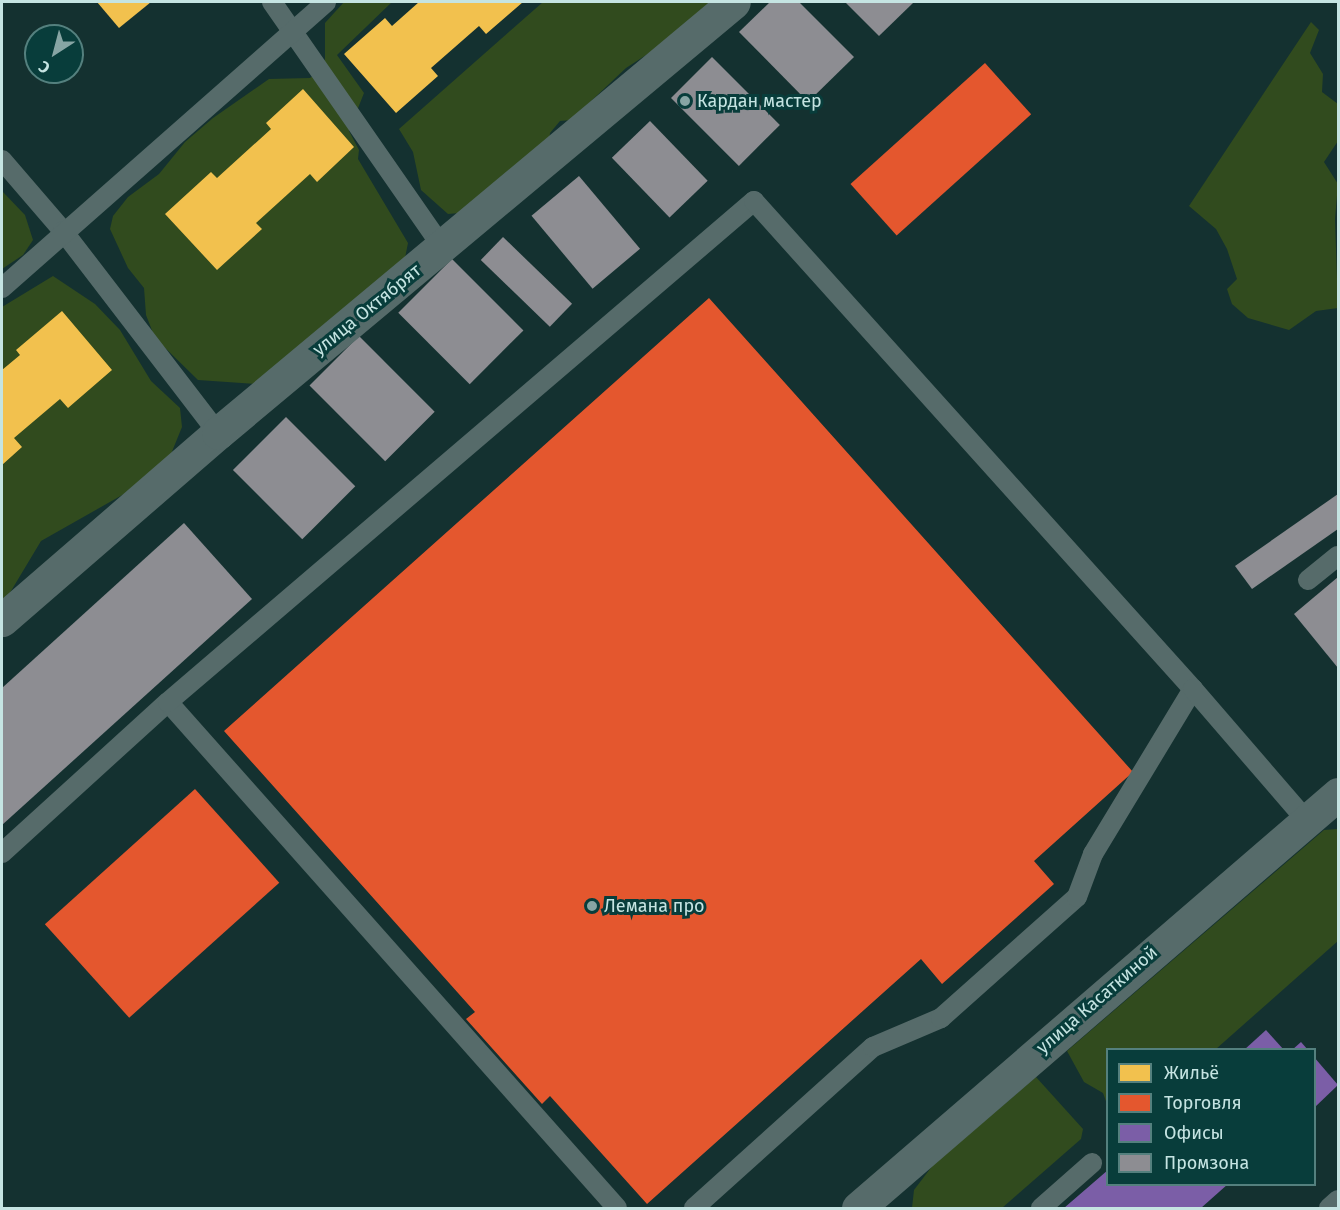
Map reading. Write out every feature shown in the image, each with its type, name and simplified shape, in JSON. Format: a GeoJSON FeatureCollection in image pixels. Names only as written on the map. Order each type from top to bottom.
{"type":"FeatureCollection","features":[{"type":"Feature","properties":{"kind":"street","name":"улица Октябрят"},"geometry":{"type":"LineString","coordinates":[[2,620],[218,433],[443,248],[734,2]]}},
{"type":"Feature","properties":{"kind":"street","name":"улица Касаткиной"},"geometry":{"type":"LineString","coordinates":[[868,1205],[1306,820],[1338,795]]}},
{"type":"Feature","properties":{"kind":"lane"},"geometry":{"type":"LineString","coordinates":[[272,2],[443,248]]}},
{"type":"Feature","properties":{"kind":"lane"},"geometry":{"type":"LineString","coordinates":[[2,288],[63,231],[326,2]]}},
{"type":"Feature","properties":{"kind":"lane"},"geometry":{"type":"LineString","coordinates":[[2,160],[63,231],[218,433]]}},
{"type":"Feature","properties":{"kind":"lane"},"geometry":{"type":"LineString","coordinates":[[2,853],[168,702],[754,201],[1193,688],[1306,820]]}},
{"type":"Feature","properties":{"kind":"lane"},"geometry":{"type":"LineString","coordinates":[[1308,580],[1338,556]]}},
{"type":"Feature","properties":{"kind":"lane"},"geometry":{"type":"LineString","coordinates":[[694,1209],[873,1047],[941,1018],[1077,897],[1093,854],[1193,688]]}},
{"type":"Feature","properties":{"kind":"lane"},"geometry":{"type":"LineString","coordinates":[[168,702],[617,1209]]}},
{"type":"Feature","properties":{"kind":"lane"},"geometry":{"type":"LineString","coordinates":[[1041,1209],[1092,1163]]}},
{"type":"Feature","properties":{"kind":"lane"},"geometry":{"type":"LineString","coordinates":[[1329,1209],[1338,1200]]}},
{"type":"Feature","properties":{"kind":"green space"},"geometry":{"type":"Polygon","coordinates":[[[344,2],[392,2],[337,55],[364,93],[349,131],[359,150],[358,159],[408,243],[404,263],[256,384],[198,380],[155,338],[146,315],[144,288],[128,268],[110,229],[113,216],[128,197],[159,174],[185,142],[213,118],[269,79],[310,78],[320,70],[325,59],[325,23],[344,2]]]}},
{"type":"Feature","properties":{"kind":"green space"},"geometry":{"type":"Polygon","coordinates":[[[543,2],[728,2],[626,68],[571,120],[560,121],[550,133],[549,143],[459,213],[448,214],[421,190],[413,152],[399,129],[543,2]]]}},
{"type":"Feature","properties":{"kind":"green space"},"geometry":{"type":"Polygon","coordinates":[[[1311,22],[1319,30],[1310,53],[1323,74],[1322,92],[1338,104],[1338,141],[1324,162],[1338,184],[1335,219],[1338,308],[1316,311],[1289,330],[1248,318],[1232,304],[1227,289],[1237,279],[1227,249],[1216,229],[1189,206],[1311,22]]]}},
{"type":"Feature","properties":{"kind":"green space"},"geometry":{"type":"Polygon","coordinates":[[[2,191],[25,215],[33,240],[23,255],[2,269],[2,191]]]}},
{"type":"Feature","properties":{"kind":"green space"},"geometry":{"type":"Polygon","coordinates":[[[53,276],[95,304],[120,330],[151,381],[180,408],[182,427],[171,454],[124,494],[41,541],[2,606],[2,307],[53,276]]]}},
{"type":"Feature","properties":{"kind":"green space"},"geometry":{"type":"Polygon","coordinates":[[[1338,829],[1338,941],[1217,1048],[1106,1048],[1106,1101],[1103,1093],[1084,1082],[1067,1051],[1324,830],[1338,829]]]}},
{"type":"Feature","properties":{"kind":"green space"},"geometry":{"type":"Polygon","coordinates":[[[1036,1077],[1083,1129],[1081,1139],[1002,1208],[912,1208],[914,1190],[933,1165],[1036,1077]]]}},
{"type":"Feature","properties":{"kind":"building: Жильё"},"geometry":{"type":"Polygon","coordinates":[[[97,2],[151,2],[119,28],[97,2]]]}},
{"type":"Feature","properties":{"kind":"building: Жильё"},"geometry":{"type":"Polygon","coordinates":[[[419,2],[523,2],[486,34],[479,26],[431,68],[438,76],[396,113],[344,54],[385,18],[392,26],[419,2]]]}},
{"type":"Feature","properties":{"kind":"building: Жильё"},"geometry":{"type":"Polygon","coordinates":[[[303,89],[354,147],[317,182],[310,174],[256,223],[262,229],[217,270],[165,214],[211,172],[217,178],[271,129],[266,123],[303,89]]]}},
{"type":"Feature","properties":{"kind":"building: Жильё"},"geometry":{"type":"Polygon","coordinates":[[[62,311],[112,370],[68,408],[60,399],[14,438],[22,447],[2,465],[2,370],[20,355],[16,350],[62,311]]]}},
{"type":"Feature","properties":{"kind":"building: Торговля"},"geometry":{"type":"Polygon","coordinates":[[[985,63],[1031,114],[897,235],[850,184],[985,63]]]}},
{"type":"Feature","properties":{"kind":"building: Торговля"},"geometry":{"type":"Polygon","coordinates":[[[709,298],[1133,772],[1034,861],[1054,884],[942,984],[921,959],[647,1204],[550,1096],[542,1104],[466,1019],[475,1012],[224,731],[709,298]]]}},
{"type":"Feature","properties":{"kind":"building: Торговля"},"geometry":{"type":"Polygon","coordinates":[[[195,789],[279,883],[129,1018],[45,924],[195,789]]]}},
{"type":"Feature","properties":{"kind":"building: Офисы"},"geometry":{"type":"Polygon","coordinates":[[[1266,1030],[1282,1048],[1246,1048],[1266,1030]]]}},
{"type":"Feature","properties":{"kind":"building: Офисы"},"geometry":{"type":"Polygon","coordinates":[[[1301,1042],[1306,1048],[1294,1048],[1301,1042]]]}},
{"type":"Feature","properties":{"kind":"building: Офисы"},"geometry":{"type":"Polygon","coordinates":[[[1316,1059],[1338,1085],[1316,1106],[1316,1059]]]}},
{"type":"Feature","properties":{"kind":"building: Офисы"},"geometry":{"type":"Polygon","coordinates":[[[1106,1172],[1106,1186],[1226,1186],[1201,1208],[1064,1208],[1106,1172]]]}},
{"type":"Feature","properties":{"kind":"building: Промзона"},"geometry":{"type":"Polygon","coordinates":[[[770,2],[799,2],[854,57],[808,102],[739,32],[770,2]]]}},
{"type":"Feature","properties":{"kind":"building: Промзона"},"geometry":{"type":"Polygon","coordinates":[[[845,2],[914,2],[879,36],[845,2]]]}},
{"type":"Feature","properties":{"kind":"building: Промзона"},"geometry":{"type":"Polygon","coordinates":[[[712,57],[780,125],[739,166],[671,98],[712,57]]]}},
{"type":"Feature","properties":{"kind":"building: Промзона"},"geometry":{"type":"Polygon","coordinates":[[[650,121],[708,181],[670,218],[612,158],[650,121]]]}},
{"type":"Feature","properties":{"kind":"building: Промзона"},"geometry":{"type":"Polygon","coordinates":[[[579,176],[640,249],[593,289],[532,216],[579,176]]]}},
{"type":"Feature","properties":{"kind":"building: Промзона"},"geometry":{"type":"Polygon","coordinates":[[[503,237],[572,304],[550,327],[481,260],[503,237]]]}},
{"type":"Feature","properties":{"kind":"building: Промзона"},"geometry":{"type":"Polygon","coordinates":[[[452,259],[523,330],[470,384],[398,313],[452,259]]]}},
{"type":"Feature","properties":{"kind":"building: Промзона"},"geometry":{"type":"Polygon","coordinates":[[[359,336],[435,412],[385,461],[310,385],[359,336]]]}},
{"type":"Feature","properties":{"kind":"building: Промзона"},"geometry":{"type":"Polygon","coordinates":[[[286,417],[355,486],[302,539],[233,470],[286,417]]]}},
{"type":"Feature","properties":{"kind":"building: Промзона"},"geometry":{"type":"Polygon","coordinates":[[[1338,494],[1338,529],[1252,589],[1235,566],[1338,494]]]}},
{"type":"Feature","properties":{"kind":"building: Промзона"},"geometry":{"type":"Polygon","coordinates":[[[184,523],[252,599],[2,825],[2,688],[184,523]]]}},
{"type":"Feature","properties":{"kind":"building: Промзона"},"geometry":{"type":"Polygon","coordinates":[[[1338,577],[1338,668],[1294,614],[1338,577]]]}},
{"type":"Feature","properties":{"kind":"place","name":"Кардан мастер"},"geometry":{"type":"Point","coordinates":[685,101]}},
{"type":"Feature","properties":{"kind":"place","name":"Лемана про"},"geometry":{"type":"Point","coordinates":[592,906]}}]}
